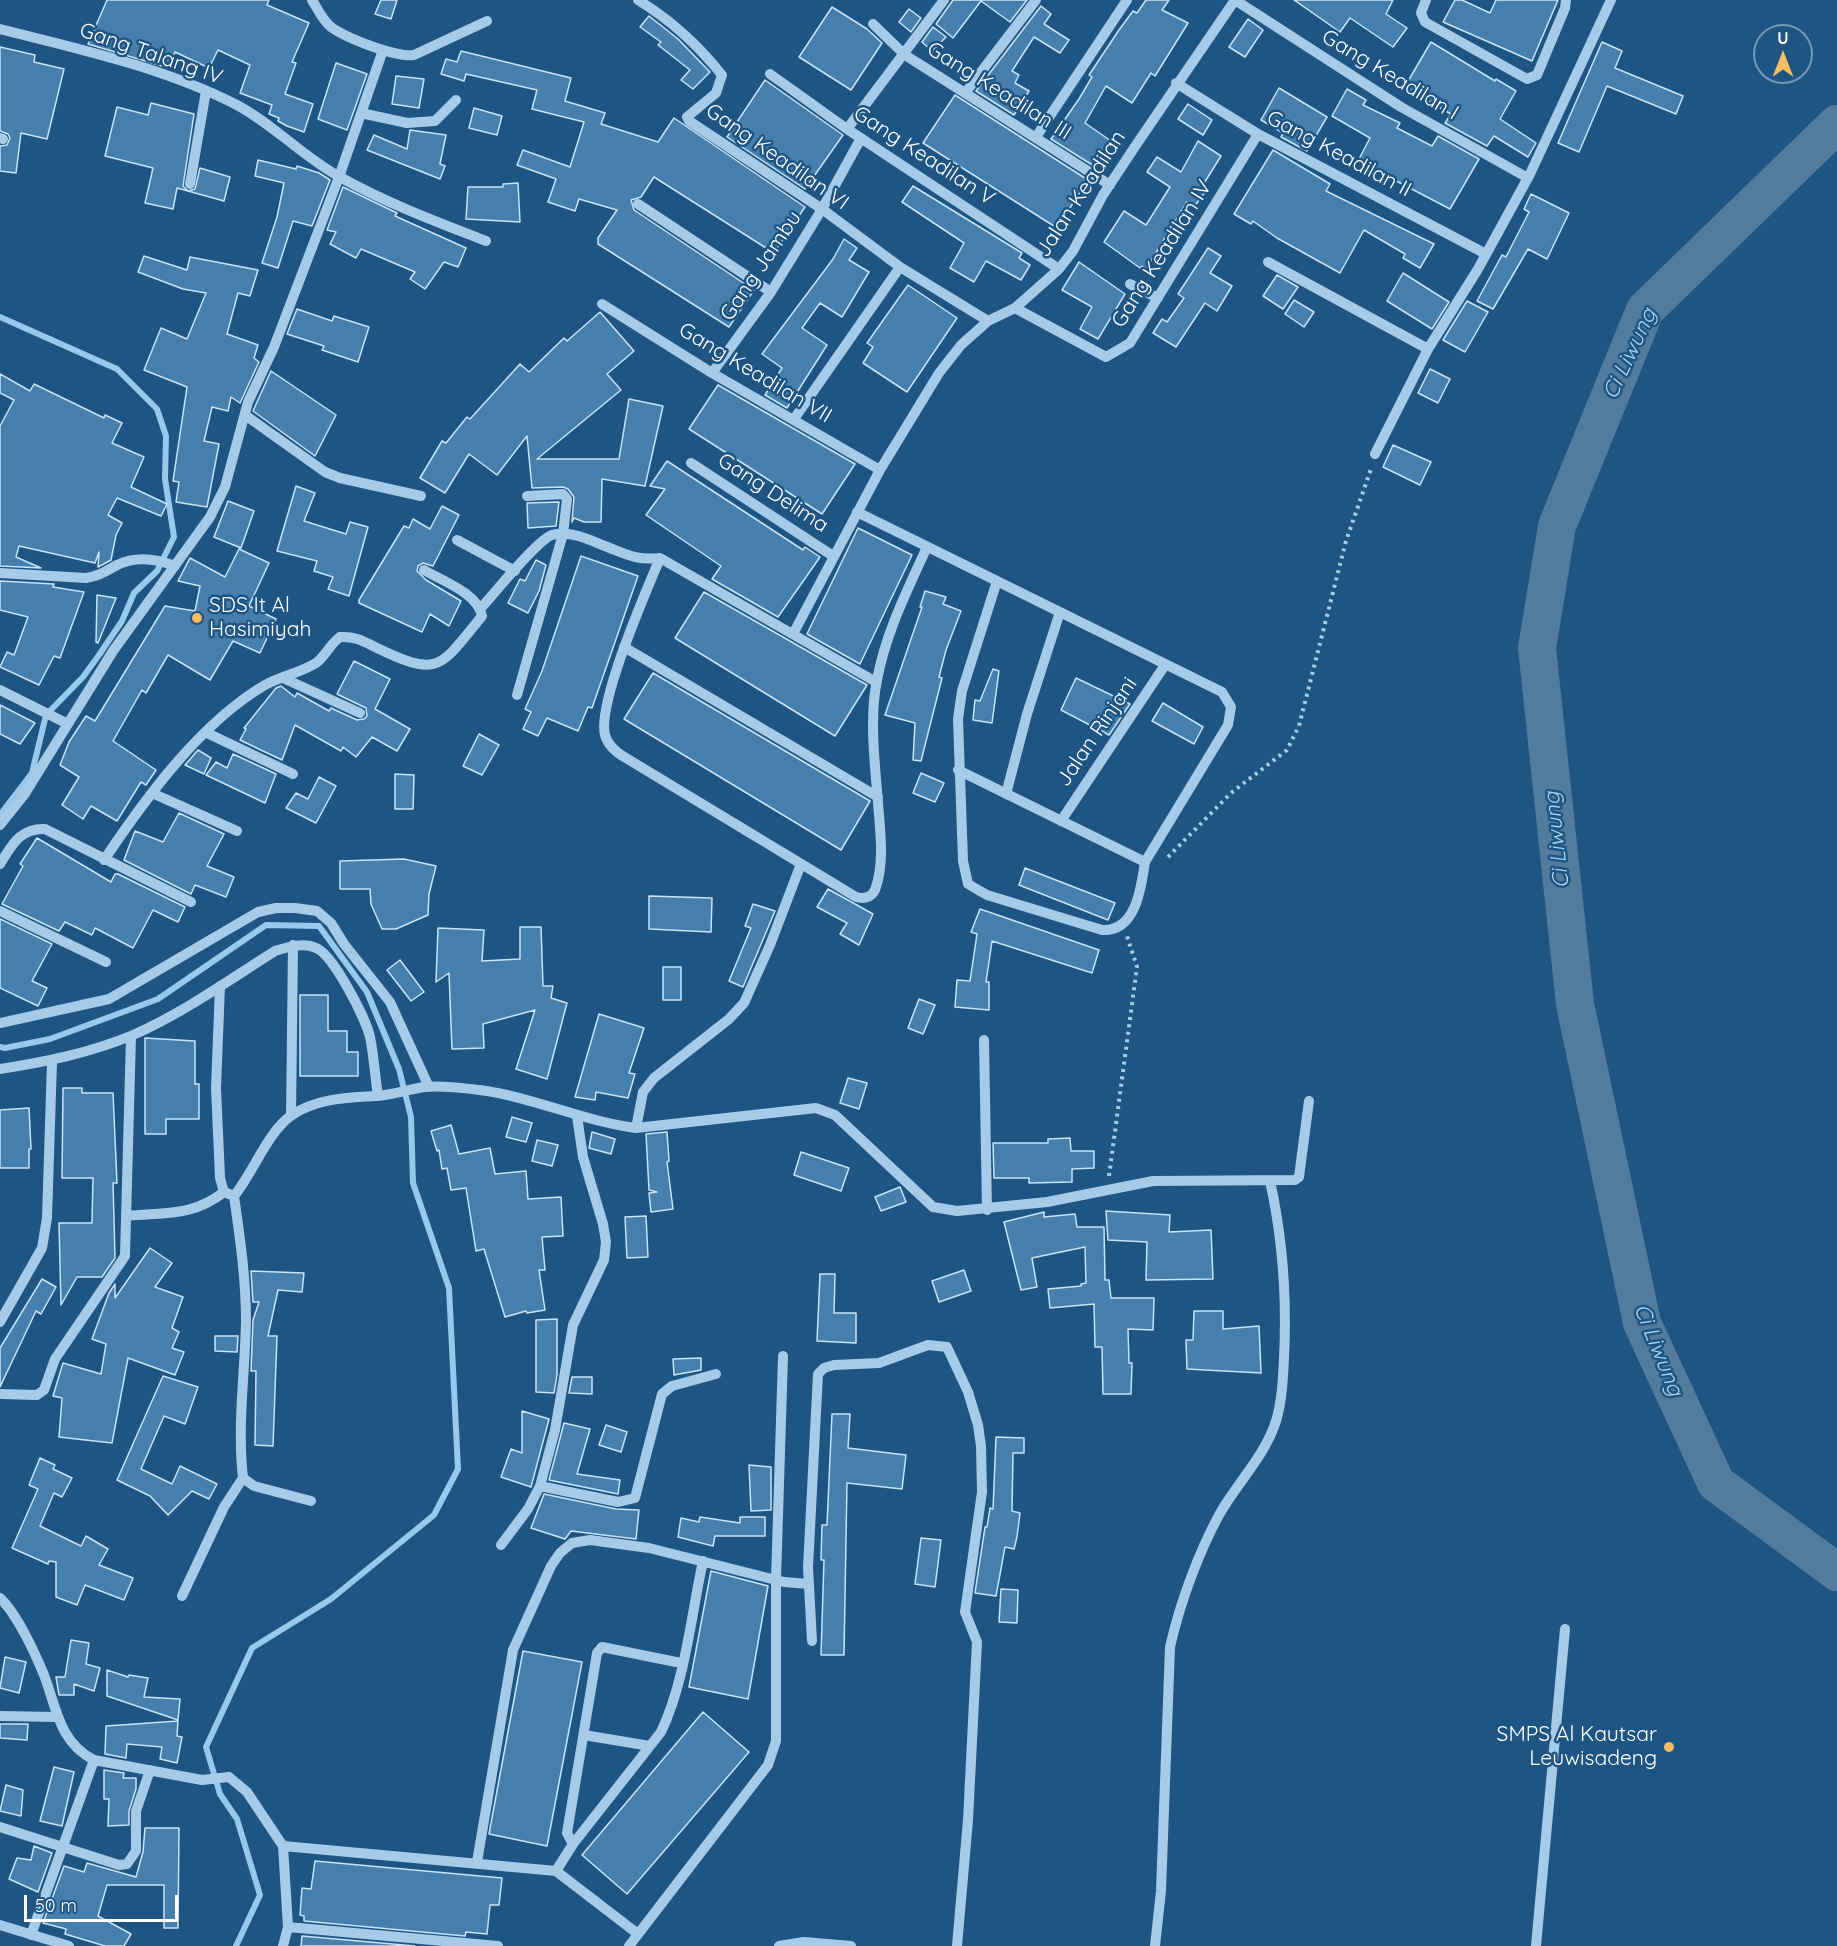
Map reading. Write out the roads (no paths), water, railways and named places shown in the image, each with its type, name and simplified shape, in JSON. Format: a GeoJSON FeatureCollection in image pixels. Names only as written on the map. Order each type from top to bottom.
{"type":"FeatureCollection","features":[{"type":"Feature","properties":{"kind":"street"},"geometry":{"type":"LineString","coordinates":[[312,0],[331,26],[403,57],[414,55],[487,21]]}},
{"type":"Feature","properties":{"kind":"street","name":"Gang Keadilan VI"},"geometry":{"type":"LineString","coordinates":[[638,0],[662,15],[701,48],[722,75],[716,93],[687,117],[689,122],[822,209],[900,267],[988,321]]}},
{"type":"Feature","properties":{"kind":"street"},"geometry":{"type":"LineString","coordinates":[[847,129],[905,55],[944,0]]}},
{"type":"Feature","properties":{"kind":"street"},"geometry":{"type":"LineString","coordinates":[[965,93],[1036,0]]}},
{"type":"Feature","properties":{"kind":"street"},"geometry":{"type":"LineString","coordinates":[[1036,137],[1127,0]]}},
{"type":"Feature","properties":{"kind":"street","name":"Gang Keadilan I"},"geometry":{"type":"LineString","coordinates":[[1235,0],[1401,107],[1528,178]]}},
{"type":"Feature","properties":{"kind":"street","name":"Jalan Keadilan"},"geometry":{"type":"LineString","coordinates":[[793,634],[880,470],[939,373],[961,345],[988,321],[1014,308],[1059,269],[1085,232],[1110,185],[1176,84],[1235,0]]}},
{"type":"Feature","properties":{"kind":"street"},"geometry":{"type":"LineString","coordinates":[[1426,0],[1421,13],[1425,22],[1527,79],[1537,75],[1565,8],[1566,0]]}},
{"type":"Feature","properties":{"kind":"street"},"geometry":{"type":"LineString","coordinates":[[1375,454],[1428,349],[1486,254],[1528,178],[1611,0]]}},
{"type":"Feature","properties":{"kind":"street","name":"Gang Keadilan III"},"geometry":{"type":"LineString","coordinates":[[873,24],[905,55],[1110,185]]}},
{"type":"Feature","properties":{"kind":"street","name":"Gang Talang IV"},"geometry":{"type":"LineString","coordinates":[[0,29],[84,50],[206,91],[237,105],[339,177],[405,209],[486,241]]}},
{"type":"Feature","properties":{"kind":"street"},"geometry":{"type":"LineString","coordinates":[[0,825],[24,795],[60,720],[113,651],[171,565],[210,517],[225,487],[254,387],[274,347],[339,177],[383,50]]}},
{"type":"Feature","properties":{"kind":"street","name":"Gang Keadilan V"},"geometry":{"type":"LineString","coordinates":[[770,74],[847,129],[1059,269]]}},
{"type":"Feature","properties":{"kind":"street","name":"Gang Keadilan II"},"geometry":{"type":"LineString","coordinates":[[1176,84],[1258,134],[1486,254]]}},
{"type":"Feature","properties":{"kind":"street"},"geometry":{"type":"LineString","coordinates":[[190,184],[206,91]]}},
{"type":"Feature","properties":{"kind":"street"},"geometry":{"type":"LineString","coordinates":[[361,113],[407,123],[435,121],[456,100]]}},
{"type":"Feature","properties":{"kind":"street","name":"Gang Keadilan IV"},"geometry":{"type":"LineString","coordinates":[[1014,308],[1106,357],[1130,343],[1258,134]]}},
{"type":"Feature","properties":{"kind":"street","name":"Gang Jambu"},"geometry":{"type":"LineString","coordinates":[[712,373],[771,292],[822,209],[861,138]]}},
{"type":"Feature","properties":{"kind":"street"},"geometry":{"type":"LineString","coordinates":[[638,204],[771,292]]}},
{"type":"Feature","properties":{"kind":"street"},"geometry":{"type":"LineString","coordinates":[[1268,262],[1428,349]]}},
{"type":"Feature","properties":{"kind":"street"},"geometry":{"type":"LineString","coordinates":[[794,419],[900,267]]}},
{"type":"Feature","properties":{"kind":"street"},"geometry":{"type":"LineString","coordinates":[[1130,284],[1158,298]]}},
{"type":"Feature","properties":{"kind":"street","name":"Gang Keadilan VII"},"geometry":{"type":"LineString","coordinates":[[607,306],[712,373],[880,470]]}},
{"type":"Feature","properties":{"kind":"street"},"geometry":{"type":"LineString","coordinates":[[245,415],[325,472],[340,478],[421,495]]}},
{"type":"Feature","properties":{"kind":"street","name":"Gang Delima"},"geometry":{"type":"LineString","coordinates":[[691,463],[833,556]]}},
{"type":"Feature","properties":{"kind":"street"},"geometry":{"type":"LineString","coordinates":[[517,695],[563,534],[566,496],[527,496]]}},
{"type":"Feature","properties":{"kind":"street"},"geometry":{"type":"LineString","coordinates":[[857,512],[1060,612],[1165,665],[1222,692],[1228,699],[1231,715],[1228,725],[1145,862],[1142,884],[1128,920],[1122,927],[1102,930],[987,895],[968,884],[963,861],[958,719],[962,691],[997,581]]}},
{"type":"Feature","properties":{"kind":"street"},"geometry":{"type":"LineString","coordinates":[[480,609],[551,535],[563,534],[594,541],[641,560],[660,558],[876,682]]}},
{"type":"Feature","properties":{"kind":"street"},"geometry":{"type":"LineString","coordinates":[[457,540],[515,572]]}},
{"type":"Feature","properties":{"kind":"street"},"geometry":{"type":"LineString","coordinates":[[660,558],[624,647],[605,721],[605,734],[610,745],[626,758],[856,897],[870,896],[874,890],[881,855],[874,724],[876,682],[888,634],[927,547]]}},
{"type":"Feature","properties":{"kind":"street"},"geometry":{"type":"LineString","coordinates":[[0,573],[86,578],[98,576],[124,562],[153,560],[171,565]]}},
{"type":"Feature","properties":{"kind":"street"},"geometry":{"type":"LineString","coordinates":[[104,860],[152,793],[176,764],[207,733],[250,695],[317,663],[340,636],[353,636],[402,662],[423,666],[439,664],[482,616],[472,598],[424,570]]}},
{"type":"Feature","properties":{"kind":"street"},"geometry":{"type":"LineString","coordinates":[[1006,794],[1027,714],[1060,612]]}},
{"type":"Feature","properties":{"kind":"street"},"geometry":{"type":"LineString","coordinates":[[624,647],[878,797]]}},
{"type":"Feature","properties":{"kind":"street","name":"Jalan Rinjani"},"geometry":{"type":"LineString","coordinates":[[1061,821],[1165,665]]}},
{"type":"Feature","properties":{"kind":"street"},"geometry":{"type":"LineString","coordinates":[[283,678],[360,713]]}},
{"type":"Feature","properties":{"kind":"street"},"geometry":{"type":"LineString","coordinates":[[0,690],[60,720]]}},
{"type":"Feature","properties":{"kind":"street"},"geometry":{"type":"LineString","coordinates":[[207,733],[292,774]]}},
{"type":"Feature","properties":{"kind":"street"},"geometry":{"type":"LineString","coordinates":[[958,770],[1145,862]]}},
{"type":"Feature","properties":{"kind":"street"},"geometry":{"type":"LineString","coordinates":[[152,793],[237,831]]}},
{"type":"Feature","properties":{"kind":"street"},"geometry":{"type":"LineString","coordinates":[[0,864],[20,835],[36,828],[45,829],[190,902]]}},
{"type":"Feature","properties":{"kind":"street"},"geometry":{"type":"LineString","coordinates":[[636,1128],[644,1092],[654,1078],[729,1019],[744,1003],[770,945],[801,864]]}},
{"type":"Feature","properties":{"kind":"street"},"geometry":{"type":"LineString","coordinates":[[0,1024],[109,999],[258,912],[276,908],[316,911],[331,923],[344,944],[390,1002],[424,1087]]}},
{"type":"Feature","properties":{"kind":"street"},"geometry":{"type":"LineString","coordinates":[[0,911],[106,962]]}},
{"type":"Feature","properties":{"kind":"street"},"geometry":{"type":"LineString","coordinates":[[291,1116],[292,945]]}},
{"type":"Feature","properties":{"kind":"street"},"geometry":{"type":"LineString","coordinates":[[0,1069],[52,1062],[131,1036],[161,1022],[275,951],[292,945],[316,948],[328,958],[357,1006],[370,1035],[378,1096]]}},
{"type":"Feature","properties":{"kind":"street"},"geometry":{"type":"LineString","coordinates":[[182,1596],[224,1507],[243,1478],[242,1418],[246,1319],[244,1267],[229,1194],[220,1178],[216,1088],[220,986]]}},
{"type":"Feature","properties":{"kind":"street"},"geometry":{"type":"LineString","coordinates":[[0,1394],[37,1395],[44,1390],[55,1359],[125,1256],[131,1036]]}},
{"type":"Feature","properties":{"kind":"street"},"geometry":{"type":"LineString","coordinates":[[984,1040],[987,1210]]}},
{"type":"Feature","properties":{"kind":"street"},"geometry":{"type":"LineString","coordinates":[[0,1322],[42,1248],[47,1218],[52,1062]]}},
{"type":"Feature","properties":{"kind":"street"},"geometry":{"type":"LineString","coordinates":[[126,1216],[193,1211],[229,1194],[272,1137],[291,1116],[324,1101],[378,1096],[424,1087],[480,1090],[519,1098],[577,1116],[636,1128],[816,1108],[835,1115],[933,1207],[957,1211],[987,1210],[1153,1181],[1270,1181],[1299,1177],[1309,1101]]}},
{"type":"Feature","properties":{"kind":"street"},"geometry":{"type":"LineString","coordinates":[[501,1545],[528,1509],[540,1486],[555,1430],[573,1325],[604,1260],[606,1242],[583,1157],[577,1116]]}},
{"type":"Feature","properties":{"kind":"street"},"geometry":{"type":"LineString","coordinates":[[1155,1946],[1161,1891],[1167,1670],[1173,1636],[1220,1514],[1257,1459],[1276,1422],[1280,1402],[1285,1334],[1284,1274],[1281,1233],[1270,1181]]}},
{"type":"Feature","properties":{"kind":"street"},"geometry":{"type":"LineString","coordinates":[[812,1641],[806,1584],[818,1374],[824,1368],[834,1365],[879,1363],[928,1345],[939,1344],[952,1353],[978,1425],[982,1492],[965,1612],[968,1626],[977,1642],[967,1830],[957,1946]]}},
{"type":"Feature","properties":{"kind":"street"},"geometry":{"type":"LineString","coordinates":[[629,1946],[768,1765],[772,1754],[777,1729],[783,1356]]}},
{"type":"Feature","properties":{"kind":"street"},"geometry":{"type":"LineString","coordinates":[[540,1486],[618,1502],[635,1498],[662,1394],[672,1386],[716,1374]]}},
{"type":"Feature","properties":{"kind":"street"},"geometry":{"type":"LineString","coordinates":[[243,1478],[254,1486],[311,1501]]}},
{"type":"Feature","properties":{"kind":"street"},"geometry":{"type":"LineString","coordinates":[[477,1862],[513,1650],[551,1566],[560,1553],[572,1543],[590,1540],[649,1548],[780,1580],[806,1584]]}},
{"type":"Feature","properties":{"kind":"street"},"geometry":{"type":"LineString","coordinates":[[556,1871],[573,1844],[650,1746],[669,1714],[703,1561]]}},
{"type":"Feature","properties":{"kind":"street"},"geometry":{"type":"LineString","coordinates":[[0,1598],[9,1610],[43,1674],[64,1734],[79,1752],[94,1760],[201,1780],[229,1777],[247,1792],[283,1846],[288,1927],[284,1946]]}},
{"type":"Feature","properties":{"kind":"street"},"geometry":{"type":"LineString","coordinates":[[1536,1946],[1565,1629]]}},
{"type":"Feature","properties":{"kind":"street"},"geometry":{"type":"LineString","coordinates":[[573,1844],[567,1833],[597,1653],[602,1647],[681,1662]]}},
{"type":"Feature","properties":{"kind":"street"},"geometry":{"type":"LineString","coordinates":[[0,1716],[57,1717]]}},
{"type":"Feature","properties":{"kind":"street"},"geometry":{"type":"LineString","coordinates":[[584,1735],[650,1746]]}},
{"type":"Feature","properties":{"kind":"street"},"geometry":{"type":"LineString","coordinates":[[31,1935],[94,1760]]}},
{"type":"Feature","properties":{"kind":"street"},"geometry":{"type":"LineString","coordinates":[[0,1827],[119,1865],[132,1860],[136,1851],[136,1811],[150,1770]]}},
{"type":"Feature","properties":{"kind":"street"},"geometry":{"type":"LineString","coordinates":[[283,1846],[556,1871],[638,1934]]}},
{"type":"Feature","properties":{"kind":"street"},"geometry":{"type":"LineString","coordinates":[[0,1925],[69,1946]]}},
{"type":"Feature","properties":{"kind":"street"},"geometry":{"type":"LineString","coordinates":[[288,1927],[498,1946]]}},
{"type":"Feature","properties":{"kind":"street"},"geometry":{"type":"LineString","coordinates":[[779,1946],[804,1942],[851,1946]]}},
{"type":"Feature","properties":{"kind":"waterway","name":"Ci Liwung"},"geometry":{"type":"LineString","coordinates":[[1837,124],[1645,310],[1557,526],[1537,648],[1575,1004],[1642,1323],[1716,1483],[1837,1572]]}},
{"type":"Feature","properties":{"kind":"waterway"},"geometry":{"type":"LineString","coordinates":[[0,317],[117,369],[157,409],[166,436],[165,479],[174,537],[157,571],[134,593],[122,621],[99,655],[83,677],[46,715],[32,773],[0,815]]}},
{"type":"Feature","properties":{"kind":"waterway"},"geometry":{"type":"LineString","coordinates":[[0,1047],[50,1039],[158,999],[266,925],[319,926],[367,992],[399,1069],[411,1117],[413,1183],[449,1288],[458,1469],[434,1515],[331,1599],[252,1648],[206,1747],[220,1794],[237,1819],[260,1895],[236,1946]]}},
{"type":"Feature","properties":{"kind":"place","name":"SDS It Al Hasimiyah"},"geometry":{"type":"Point","coordinates":[197,618]}},
{"type":"Feature","properties":{"kind":"place","name":"SMPS Al Kautsar Leuwisadeng"},"geometry":{"type":"Point","coordinates":[1669,1747]}}]}
